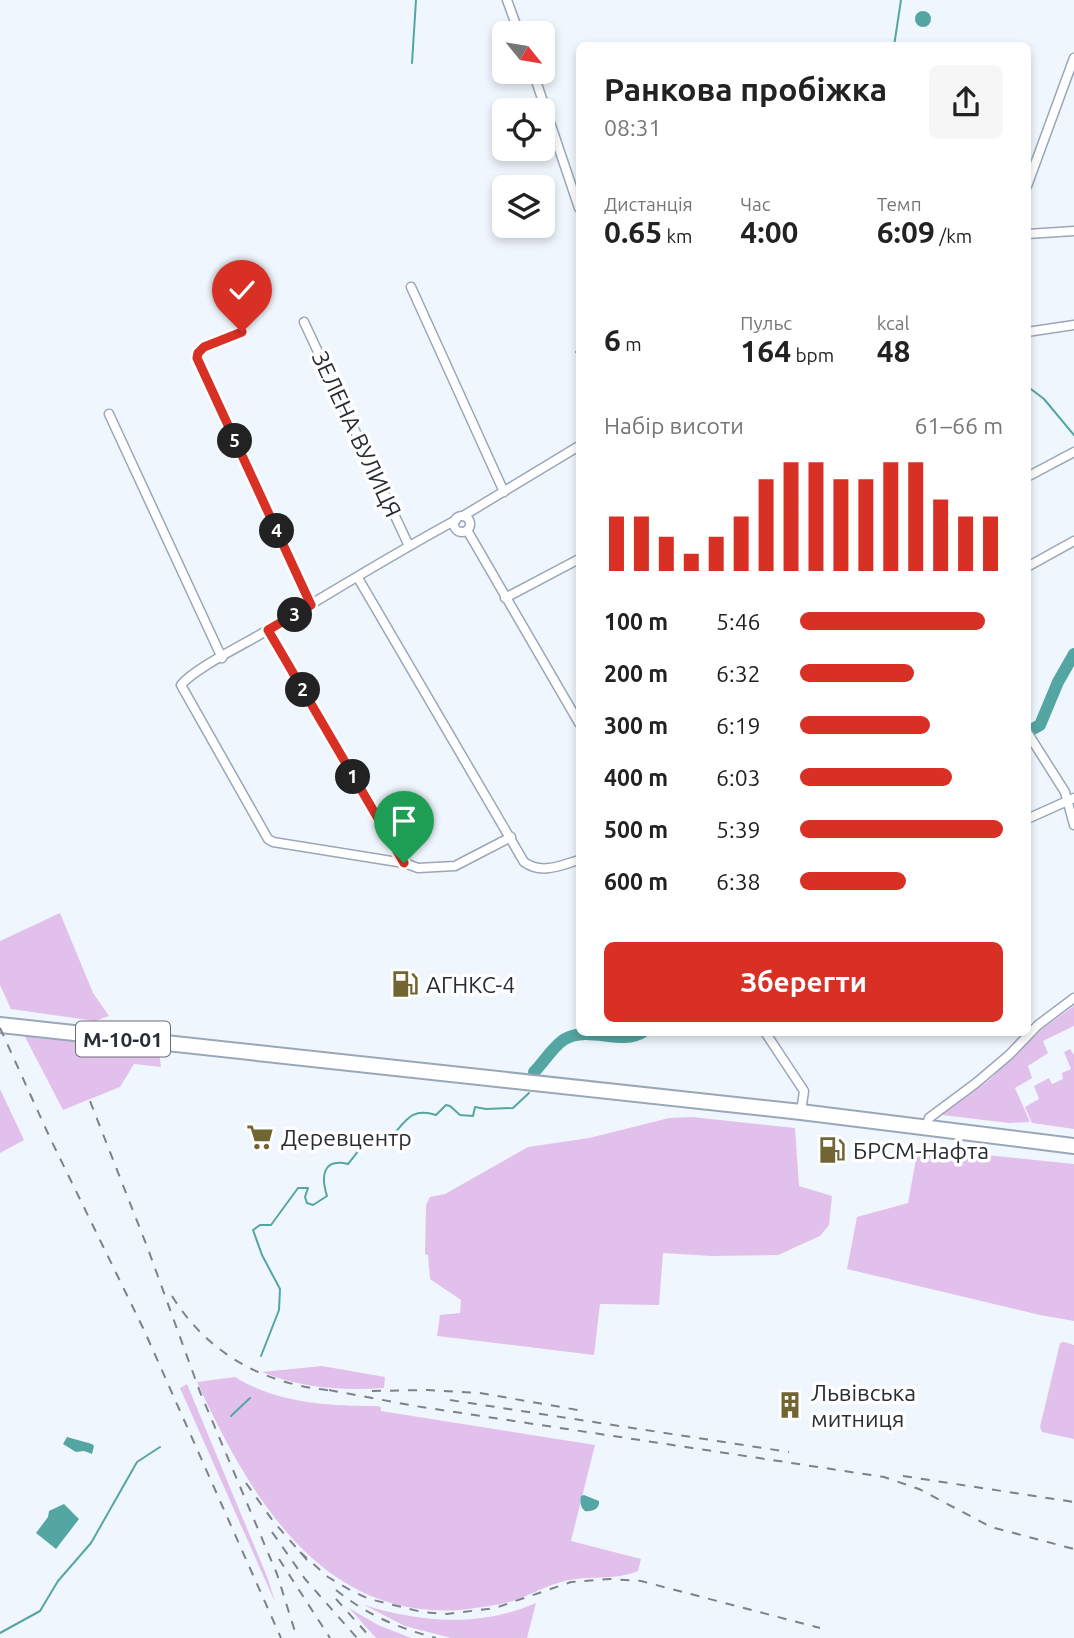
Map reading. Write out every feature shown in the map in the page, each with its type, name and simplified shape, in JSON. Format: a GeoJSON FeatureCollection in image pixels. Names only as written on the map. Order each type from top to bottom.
{"type":"FeatureCollection","features":[{"type":"Feature","properties":{"kind":"highway","name":"М-10-01"},"geometry":{"type":"LineString","coordinates":[[6,1026],[801,1112],[1074,1146]]}},
{"type":"Feature","properties":{"kind":"street"},"geometry":{"type":"LineString","coordinates":[[507,0],[515,21]]}},
{"type":"Feature","properties":{"kind":"street"},"geometry":{"type":"LineString","coordinates":[[1031,175],[1074,58]]}},
{"type":"Feature","properties":{"kind":"street"},"geometry":{"type":"LineString","coordinates":[[537,84],[576,199]]}},
{"type":"Feature","properties":{"kind":"street"},"geometry":{"type":"LineString","coordinates":[[1031,234],[1074,231]]}},
{"type":"Feature","properties":{"kind":"street"},"geometry":{"type":"LineString","coordinates":[[411,287],[504,492]]}},
{"type":"Feature","properties":{"kind":"street","name":"ЗЕЛЕНА ВУЛИЦЯ"},"geometry":{"type":"LineString","coordinates":[[304,321],[409,546]]}},
{"type":"Feature","properties":{"kind":"street"},"geometry":{"type":"LineString","coordinates":[[1031,331],[1074,325]]}},
{"type":"Feature","properties":{"kind":"street"},"geometry":{"type":"LineString","coordinates":[[242,332],[204,347],[197,358],[311,605]]}},
{"type":"Feature","properties":{"kind":"street"},"geometry":{"type":"LineString","coordinates":[[109,414],[222,658]]}},
{"type":"Feature","properties":{"kind":"street"},"geometry":{"type":"LineString","coordinates":[[511,837],[455,866],[418,868],[404,863],[273,842],[268,839],[181,685],[268,630],[576,448]]}},
{"type":"Feature","properties":{"kind":"street"},"geometry":{"type":"LineString","coordinates":[[1031,475],[1073,452]]}},
{"type":"Feature","properties":{"kind":"street"},"geometry":{"type":"LineString","coordinates":[[460,518],[456,529],[462,532],[467,530],[576,718]]}},
{"type":"Feature","properties":{"kind":"street"},"geometry":{"type":"LineString","coordinates":[[1031,564],[1074,541]]}},
{"type":"Feature","properties":{"kind":"street"},"geometry":{"type":"LineString","coordinates":[[505,598],[576,561]]}},
{"type":"Feature","properties":{"kind":"street"},"geometry":{"type":"LineString","coordinates":[[358,578],[524,862],[531,867],[546,869],[576,861]]}},
{"type":"Feature","properties":{"kind":"street"},"geometry":{"type":"LineString","coordinates":[[268,630],[404,863]]}},
{"type":"Feature","properties":{"kind":"street"},"geometry":{"type":"LineString","coordinates":[[1031,738],[1070,799],[1074,825]]}},
{"type":"Feature","properties":{"kind":"street"},"geometry":{"type":"LineString","coordinates":[[1031,817],[1070,799]]}},
{"type":"Feature","properties":{"kind":"street"},"geometry":{"type":"LineString","coordinates":[[1031,1031],[1074,998]]}},
{"type":"Feature","properties":{"kind":"street"},"geometry":{"type":"LineString","coordinates":[[768,1036],[804,1091],[801,1112]]}},
{"type":"Feature","properties":{"kind":"street"},"geometry":{"type":"LineString","coordinates":[[926,1129],[929,1118],[976,1083],[1027,1036]]}},
{"type":"Feature","properties":{"kind":"shaded area"},"geometry":{"type":"Polygon","coordinates":[[[920,11],[926,11],[931,19],[929,25],[920,27],[915,22],[915,16],[920,11]]]}},
{"type":"Feature","properties":{"kind":"shaded area"},"geometry":{"type":"Polygon","coordinates":[[[60,913],[93,993],[109,1016],[95,1021],[11,1009],[0,985],[0,941],[60,913]]]}},
{"type":"Feature","properties":{"kind":"shaded area"},"geometry":{"type":"Polygon","coordinates":[[[1074,1006],[1074,1026],[1043,1041],[1048,1053],[1028,1066],[1032,1078],[1015,1088],[1030,1122],[1009,1123],[942,1115],[989,1080],[1043,1028],[1074,1006]]]}},
{"type":"Feature","properties":{"kind":"shaded area"},"geometry":{"type":"Polygon","coordinates":[[[24,1035],[159,1051],[161,1067],[134,1064],[120,1087],[63,1110],[24,1035]]]}},
{"type":"Feature","properties":{"kind":"shaded area"},"geometry":{"type":"Polygon","coordinates":[[[1070,1049],[1074,1055],[1074,1129],[1032,1123],[1025,1107],[1039,1099],[1034,1086],[1049,1078],[1052,1084],[1063,1079],[1062,1073],[1071,1069],[1064,1052],[1070,1049]]]}},
{"type":"Feature","properties":{"kind":"shaded area"},"geometry":{"type":"Polygon","coordinates":[[[0,1089],[24,1140],[0,1153],[0,1089]]]}},
{"type":"Feature","properties":{"kind":"shaded area"},"geometry":{"type":"Polygon","coordinates":[[[692,1117],[795,1128],[799,1186],[832,1196],[829,1225],[820,1236],[778,1255],[712,1256],[663,1253],[659,1305],[600,1304],[594,1355],[437,1336],[440,1315],[460,1313],[461,1300],[430,1279],[428,1255],[425,1254],[426,1205],[430,1197],[445,1194],[528,1147],[589,1138],[669,1118],[692,1117]]]}},
{"type":"Feature","properties":{"kind":"shaded area"},"geometry":{"type":"Polygon","coordinates":[[[918,1148],[1074,1164],[1074,1321],[847,1269],[857,1217],[908,1203],[918,1148]]]}},
{"type":"Feature","properties":{"kind":"shaded area"},"geometry":{"type":"Polygon","coordinates":[[[1060,1343],[1074,1345],[1074,1439],[1042,1432],[1040,1427],[1060,1343]]]}},
{"type":"Feature","properties":{"kind":"shaded area"},"geometry":{"type":"Polygon","coordinates":[[[322,1366],[385,1377],[384,1388],[322,1387],[291,1382],[262,1372],[322,1366]]]}},
{"type":"Feature","properties":{"kind":"shaded area"},"geometry":{"type":"Polygon","coordinates":[[[235,1377],[251,1386],[285,1398],[338,1405],[375,1406],[381,1407],[381,1411],[595,1445],[571,1541],[641,1559],[638,1571],[620,1576],[565,1581],[510,1602],[469,1609],[418,1609],[372,1597],[332,1574],[298,1544],[267,1508],[241,1468],[197,1382],[235,1377]]]}},
{"type":"Feature","properties":{"kind":"shaded area"},"geometry":{"type":"Polygon","coordinates":[[[187,1384],[268,1579],[275,1602],[180,1388],[187,1384]]]}},
{"type":"Feature","properties":{"kind":"shaded area"},"geometry":{"type":"Polygon","coordinates":[[[67,1437],[92,1444],[92,1454],[76,1452],[63,1444],[67,1437]]]}},
{"type":"Feature","properties":{"kind":"shaded area"},"geometry":{"type":"Polygon","coordinates":[[[584,1495],[599,1501],[597,1508],[590,1511],[583,1509],[580,1500],[584,1495]]]}},
{"type":"Feature","properties":{"kind":"shaded area"},"geometry":{"type":"Polygon","coordinates":[[[64,1504],[79,1519],[56,1549],[36,1533],[48,1517],[49,1511],[64,1504]]]}},
{"type":"Feature","properties":{"kind":"shaded area"},"geometry":{"type":"Polygon","coordinates":[[[536,1603],[527,1638],[451,1638],[405,1626],[364,1605],[407,1616],[451,1620],[494,1616],[536,1603]]]}},
{"type":"Feature","properties":{"kind":"shaded area"},"geometry":{"type":"Polygon","coordinates":[[[349,1608],[378,1625],[411,1638],[376,1638],[349,1608]]]}},
{"type":"Feature","properties":{"kind":"waterway"},"geometry":{"type":"LineString","coordinates":[[412,63],[416,0]]}},
{"type":"Feature","properties":{"kind":"waterway"},"geometry":{"type":"LineString","coordinates":[[895,42],[901,0]]}},
{"type":"Feature","properties":{"kind":"waterway"},"geometry":{"type":"LineString","coordinates":[[1031,389],[1044,399],[1074,435]]}},
{"type":"Feature","properties":{"kind":"waterway"},"geometry":{"type":"LineString","coordinates":[[1031,730],[1040,725],[1058,682],[1074,654]]}},
{"type":"Feature","properties":{"kind":"waterway"},"geometry":{"type":"LineString","coordinates":[[534,1072],[557,1045],[576,1035]]}},
{"type":"Feature","properties":{"kind":"waterway"},"geometry":{"type":"LineString","coordinates":[[615,1036],[634,1036]]}},
{"type":"Feature","properties":{"kind":"waterway"},"geometry":{"type":"LineString","coordinates":[[261,1356],[279,1310],[280,1289],[262,1255],[253,1230],[260,1225],[271,1225],[298,1188],[308,1188],[305,1197],[307,1203],[313,1205],[327,1196],[324,1176],[328,1166],[348,1164],[372,1138],[378,1135],[392,1136],[415,1114],[436,1115],[446,1105],[460,1115],[473,1116],[475,1107],[513,1108],[529,1093]]}},
{"type":"Feature","properties":{"kind":"waterway"},"geometry":{"type":"LineString","coordinates":[[231,1416],[250,1398]]}},
{"type":"Feature","properties":{"kind":"waterway"},"geometry":{"type":"LineString","coordinates":[[0,1633],[40,1611],[58,1581],[91,1543],[137,1462],[160,1447]]}},
{"type":"Feature","properties":{"kind":"railway"},"geometry":{"type":"LineString","coordinates":[[0,1028],[51,1140],[144,1330],[281,1638]]}},
{"type":"Feature","properties":{"kind":"railway"},"geometry":{"type":"LineString","coordinates":[[90,1101],[200,1392],[277,1574],[297,1638]]}},
{"type":"Feature","properties":{"kind":"railway"},"geometry":{"type":"LineString","coordinates":[[172,1296],[204,1335],[243,1364],[264,1375],[287,1382],[337,1391]]}},
{"type":"Feature","properties":{"kind":"railway"},"geometry":{"type":"LineString","coordinates":[[329,1390],[415,1406],[884,1477],[919,1489],[991,1527],[1074,1549]]}},
{"type":"Feature","properties":{"kind":"railway"},"geometry":{"type":"LineString","coordinates":[[372,1391],[480,1393],[578,1410]]}},
{"type":"Feature","properties":{"kind":"railway"},"geometry":{"type":"LineString","coordinates":[[450,1400],[789,1452]]}},
{"type":"Feature","properties":{"kind":"railway"},"geometry":{"type":"LineString","coordinates":[[903,1476],[1074,1502]]}},
{"type":"Feature","properties":{"kind":"railway"},"geometry":{"type":"LineString","coordinates":[[246,1483],[273,1521],[307,1560]]}},
{"type":"Feature","properties":{"kind":"railway"},"geometry":{"type":"LineString","coordinates":[[272,1532],[305,1579],[357,1638]]}},
{"type":"Feature","properties":{"kind":"railway"},"geometry":{"type":"LineString","coordinates":[[300,1552],[328,1577],[350,1590],[369,1599],[422,1612],[447,1614],[495,1608],[571,1582],[610,1579],[641,1581],[820,1628]]}},
{"type":"Feature","properties":{"kind":"railway"},"geometry":{"type":"LineString","coordinates":[[279,1559],[330,1638]]}},
{"type":"Feature","properties":{"kind":"railway"},"geometry":{"type":"LineString","coordinates":[[336,1590],[383,1620],[436,1638]]}},
{"type":"Feature","properties":{"kind":"railway"},"geometry":{"type":"LineString","coordinates":[[336,1599],[371,1638]]}},
{"type":"Feature","properties":{"kind":"place","name":"АГНКС-4"},"geometry":{"type":"Point","coordinates":[405,984]}},
{"type":"Feature","properties":{"kind":"place","name":"Деревцентр"},"geometry":{"type":"Point","coordinates":[260,1137]}},
{"type":"Feature","properties":{"kind":"place","name":"БРСМ-Нафта"},"geometry":{"type":"Point","coordinates":[832,1150]}},
{"type":"Feature","properties":{"kind":"place","name":"Львівська митниця"},"geometry":{"type":"Point","coordinates":[790,1405]}},
{"type":"Feature","properties":{"kind":"route"},"geometry":{"type":"LineString","coordinates":[[242,332],[204,347],[197,358],[311,605],[268,630],[404,863]]}}]}
